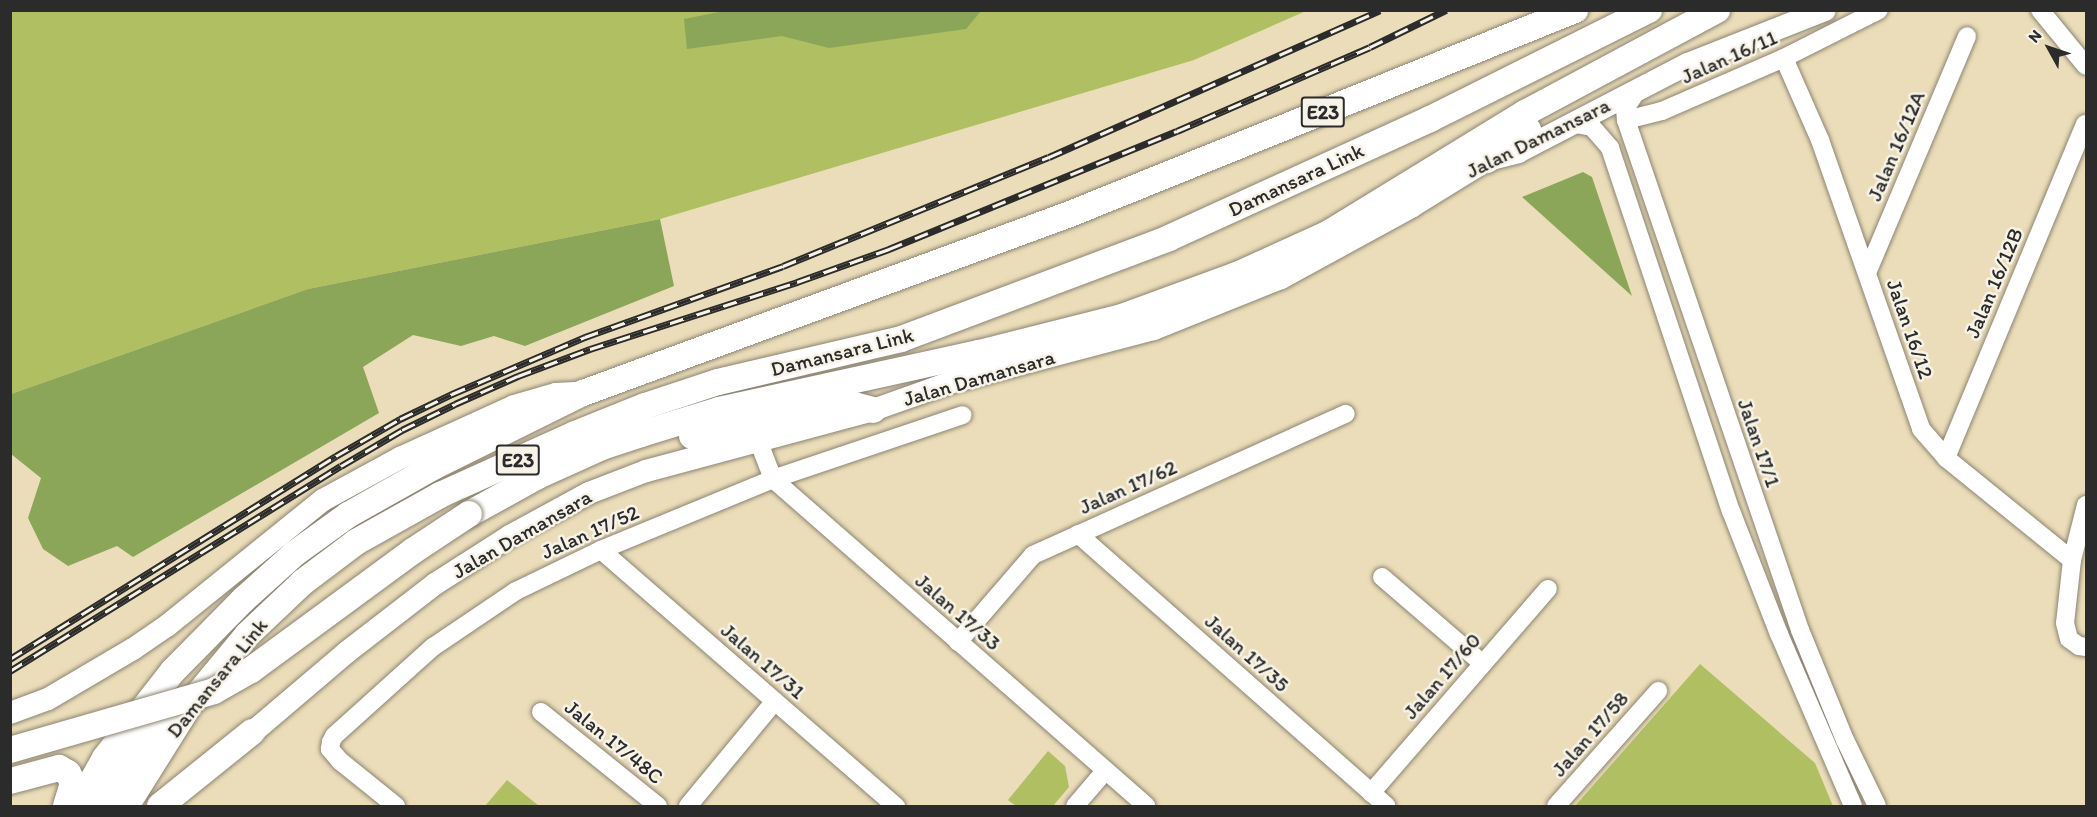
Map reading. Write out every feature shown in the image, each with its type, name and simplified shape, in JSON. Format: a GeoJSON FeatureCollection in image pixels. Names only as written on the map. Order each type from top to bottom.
{"type":"FeatureCollection","features":[{"type":"Feature","properties":{"kind":"highway","name":"Damansara Link"},"geometry":{"type":"LineString","coordinates":[[78,807],[105,758],[173,671],[243,600],[294,554],[348,514],[435,466],[583,393],[701,347],[1070,214],[1575,10]]}},
{"type":"Feature","properties":{"kind":"highway","name":"Damansara Link"},"geometry":{"type":"LineString","coordinates":[[126,807],[138,784],[190,704],[247,635],[303,582],[356,542],[440,495],[575,434],[645,406],[718,382],[902,339],[1169,238],[1430,119],[1649,10]]}},
{"type":"Feature","properties":{"kind":"highway"},"geometry":{"type":"LineString","coordinates":[[10,750],[214,691],[251,670],[413,550],[469,514],[538,476],[602,447],[720,410],[1122,317],[1237,275],[1329,233],[1525,113],[1717,10]]}},
{"type":"Feature","properties":{"kind":"highway"},"geometry":{"type":"LineString","coordinates":[[1486,160],[1514,138],[1652,60],[1684,29]]}},
{"type":"Feature","properties":{"kind":"highway"},"geometry":{"type":"LineString","coordinates":[[641,435],[654,441],[666,442],[847,403],[873,410]]}},
{"type":"Feature","properties":{"kind":"highway"},"geometry":{"type":"LineString","coordinates":[[101,807],[118,777],[190,670],[243,600]]}},
{"type":"Feature","properties":{"kind":"highway"},"geometry":{"type":"LineString","coordinates":[[160,807],[252,732]]}},
{"type":"Feature","properties":{"kind":"highway"},"geometry":{"type":"LineString","coordinates":[[10,781],[59,768],[68,773],[74,783],[66,807]]}},
{"type":"Feature","properties":{"kind":"main road","name":"Jalan Damansara"},"geometry":{"type":"LineString","coordinates":[[178,807],[252,732],[347,652],[435,584],[510,536],[589,493],[646,471],[873,410],[951,382],[1154,329],[1281,278],[1411,207],[1486,160],[1518,152],[1570,123],[1688,64],[1825,10]]}},
{"type":"Feature","properties":{"kind":"main road"},"geometry":{"type":"LineString","coordinates":[[10,713],[48,699],[133,649],[168,625],[323,500],[400,458],[514,406],[556,394],[583,393]]}},
{"type":"Feature","properties":{"kind":"street","name":"Jalan 16/11"},"geometry":{"type":"LineString","coordinates":[[1626,120],[1662,111],[1785,58],[1879,10]]}},
{"type":"Feature","properties":{"kind":"street"},"geometry":{"type":"LineString","coordinates":[[2040,10],[2086,66]]}},
{"type":"Feature","properties":{"kind":"street","name":"Jalan 16/12A"},"geometry":{"type":"LineString","coordinates":[[1867,273],[1967,36]]}},
{"type":"Feature","properties":{"kind":"street","name":"Jalan 16/12"},"geometry":{"type":"LineString","coordinates":[[1785,58],[1820,140],[1921,429],[1946,458],[2072,560]]}},
{"type":"Feature","properties":{"kind":"street"},"geometry":{"type":"LineString","coordinates":[[1610,148],[1614,134],[1626,120],[1625,109],[1638,89]]}},
{"type":"Feature","properties":{"kind":"street"},"geometry":{"type":"LineString","coordinates":[[1638,156],[1638,139],[1644,126],[1662,111]]}},
{"type":"Feature","properties":{"kind":"street","name":"Jalan 17/1"},"geometry":{"type":"LineString","coordinates":[[1626,120],[1800,630],[1845,740],[1877,807]]}},
{"type":"Feature","properties":{"kind":"street"},"geometry":{"type":"LineString","coordinates":[[1570,123],[1592,127],[1610,148],[1731,511],[1779,634],[1853,807]]}},
{"type":"Feature","properties":{"kind":"street","name":"Jalan 16/12B"},"geometry":{"type":"LineString","coordinates":[[1946,458],[2085,124]]}},
{"type":"Feature","properties":{"kind":"street","name":"Jalan 17/62"},"geometry":{"type":"LineString","coordinates":[[958,642],[1033,555],[1346,414]]}},
{"type":"Feature","properties":{"kind":"street","name":"Jalan 17/52"},"geometry":{"type":"LineString","coordinates":[[396,807],[340,761],[330,749],[334,736],[433,647],[516,591],[601,550],[773,479],[963,415]]}},
{"type":"Feature","properties":{"kind":"street","name":"Jalan 17/33"},"geometry":{"type":"LineString","coordinates":[[758,440],[773,479],[1146,807]]}},
{"type":"Feature","properties":{"kind":"street"},"geometry":{"type":"LineString","coordinates":[[2086,505],[2072,560],[2065,623],[2069,639],[2079,646],[2086,647]]}},
{"type":"Feature","properties":{"kind":"street","name":"Jalan 17/35"},"geometry":{"type":"LineString","coordinates":[[1078,534],[1386,807]]}},
{"type":"Feature","properties":{"kind":"street","name":"Jalan 17/31"},"geometry":{"type":"LineString","coordinates":[[601,550],[775,701],[888,804]]}},
{"type":"Feature","properties":{"kind":"street"},"geometry":{"type":"LineString","coordinates":[[1382,578],[1483,664]]}},
{"type":"Feature","properties":{"kind":"street","name":"Jalan 17/60"},"geometry":{"type":"LineString","coordinates":[[1371,793],[1548,590]]}},
{"type":"Feature","properties":{"kind":"street","name":"Jalan 17/58"},"geometry":{"type":"LineString","coordinates":[[1556,807],[1658,691]]}},
{"type":"Feature","properties":{"kind":"street"},"geometry":{"type":"LineString","coordinates":[[688,807],[775,701]]}},
{"type":"Feature","properties":{"kind":"street","name":"Jalan 17/48C"},"geometry":{"type":"LineString","coordinates":[[541,712],[658,807]]}},
{"type":"Feature","properties":{"kind":"street"},"geometry":{"type":"LineString","coordinates":[[1075,807],[1105,771]]}},
{"type":"Feature","properties":{"kind":"green space"},"geometry":{"type":"Polygon","coordinates":[[[729,10],[981,11],[966,29],[829,48],[782,36],[687,49],[684,19],[729,10]]]}},
{"type":"Feature","properties":{"kind":"green space"},"geometry":{"type":"Polygon","coordinates":[[[10,11],[1306,11],[1194,60],[660,219],[308,289],[11,394],[10,11]]]}},
{"type":"Feature","properties":{"kind":"green space"},"geometry":{"type":"Polygon","coordinates":[[[1583,172],[1592,177],[1632,296],[1522,197],[1583,172]]]}},
{"type":"Feature","properties":{"kind":"green space"},"geometry":{"type":"Polygon","coordinates":[[[660,219],[674,286],[525,346],[494,336],[461,346],[413,335],[363,367],[379,413],[133,557],[117,546],[68,566],[43,549],[28,518],[41,478],[11,454],[11,394],[308,289],[660,219]]]}},
{"type":"Feature","properties":{"kind":"green space"},"geometry":{"type":"Polygon","coordinates":[[[1700,664],[1815,763],[1833,806],[1575,806],[1700,664]]]}},
{"type":"Feature","properties":{"kind":"green space"},"geometry":{"type":"Polygon","coordinates":[[[1048,751],[1065,766],[1069,787],[1053,806],[1016,806],[1008,800],[1048,751]]]}},
{"type":"Feature","properties":{"kind":"green space"},"geometry":{"type":"Polygon","coordinates":[[[507,780],[539,806],[485,806],[507,780]]]}},
{"type":"Feature","properties":{"kind":"railway"},"geometry":{"type":"LineString","coordinates":[[10,659],[336,456],[400,419],[452,394],[585,337],[783,266],[1049,157],[1380,10]]}},
{"type":"Feature","properties":{"kind":"railway"},"geometry":{"type":"LineString","coordinates":[[10,671],[341,466],[402,430],[455,404],[518,376],[590,349],[797,282],[889,249],[1177,131],[1370,47],[1446,10]]}}]}
